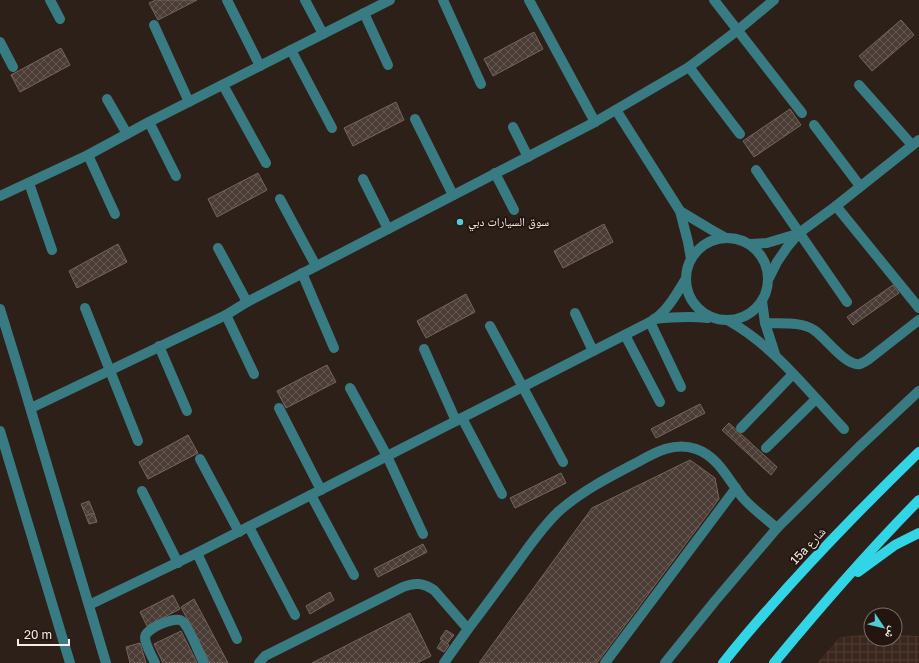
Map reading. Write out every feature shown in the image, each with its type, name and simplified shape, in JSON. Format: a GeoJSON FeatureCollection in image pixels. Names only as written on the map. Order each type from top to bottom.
{"type":"FeatureCollection","features":[{"type":"Feature","properties":{"kind":"main road","name":"15a شارع"},"geometry":{"type":"LineString","coordinates":[[723,663],[748,631],[818,554],[879,490],[919,452]]}},
{"type":"Feature","properties":{"kind":"main road"},"geometry":{"type":"LineString","coordinates":[[774,663],[841,584],[919,500]]}},
{"type":"Feature","properties":{"kind":"main road"},"geometry":{"type":"LineString","coordinates":[[841,584],[894,545],[919,533]]}},
{"type":"Feature","properties":{"kind":"street"},"geometry":{"type":"LineString","coordinates":[[50,0],[60,19]]}},
{"type":"Feature","properties":{"kind":"street"},"geometry":{"type":"LineString","coordinates":[[227,0],[260,66]]}},
{"type":"Feature","properties":{"kind":"street"},"geometry":{"type":"LineString","coordinates":[[305,0],[323,34]]}},
{"type":"Feature","properties":{"kind":"street"},"geometry":{"type":"LineString","coordinates":[[0,196],[88,155],[149,122],[390,0]]}},
{"type":"Feature","properties":{"kind":"street"},"geometry":{"type":"LineString","coordinates":[[443,0],[481,84]]}},
{"type":"Feature","properties":{"kind":"street"},"geometry":{"type":"LineString","coordinates":[[529,0],[595,122]]}},
{"type":"Feature","properties":{"kind":"street"},"geometry":{"type":"LineString","coordinates":[[714,0],[802,113]]}},
{"type":"Feature","properties":{"kind":"street"},"geometry":{"type":"LineString","coordinates":[[31,408],[226,315],[247,302],[595,122],[689,67],[738,30],[774,0]]}},
{"type":"Feature","properties":{"kind":"street"},"geometry":{"type":"LineString","coordinates":[[364,13],[388,65]]}},
{"type":"Feature","properties":{"kind":"street"},"geometry":{"type":"LineString","coordinates":[[154,25],[189,102]]}},
{"type":"Feature","properties":{"kind":"street"},"geometry":{"type":"LineString","coordinates":[[0,42],[12,67]]}},
{"type":"Feature","properties":{"kind":"street"},"geometry":{"type":"LineString","coordinates":[[291,50],[332,128]]}},
{"type":"Feature","properties":{"kind":"street"},"geometry":{"type":"LineString","coordinates":[[689,67],[740,134]]}},
{"type":"Feature","properties":{"kind":"street"},"geometry":{"type":"LineString","coordinates":[[223,85],[266,163]]}},
{"type":"Feature","properties":{"kind":"street"},"geometry":{"type":"LineString","coordinates":[[88,605],[178,563],[652,321],[680,316],[712,318],[729,321],[748,315],[762,301],[767,290],[769,278],[784,251],[799,233],[836,206],[915,142],[859,85]]}},
{"type":"Feature","properties":{"kind":"street"},"geometry":{"type":"LineString","coordinates":[[107,98],[127,134]]}},
{"type":"Feature","properties":{"kind":"street"},"geometry":{"type":"LineString","coordinates":[[616,110],[680,211],[691,258]]}},
{"type":"Feature","properties":{"kind":"street"},"geometry":{"type":"LineString","coordinates":[[415,119],[453,195]]}},
{"type":"Feature","properties":{"kind":"street"},"geometry":{"type":"LineString","coordinates":[[149,122],[176,176]]}},
{"type":"Feature","properties":{"kind":"street"},"geometry":{"type":"LineString","coordinates":[[814,125],[860,186]]}},
{"type":"Feature","properties":{"kind":"street"},"geometry":{"type":"LineString","coordinates":[[513,127],[528,157]]}},
{"type":"Feature","properties":{"kind":"street"},"geometry":{"type":"LineString","coordinates":[[88,155],[115,214]]}},
{"type":"Feature","properties":{"kind":"street"},"geometry":{"type":"LineString","coordinates":[[756,170],[847,302]]}},
{"type":"Feature","properties":{"kind":"street"},"geometry":{"type":"LineString","coordinates":[[495,173],[514,210]]}},
{"type":"Feature","properties":{"kind":"street"},"geometry":{"type":"LineString","coordinates":[[363,179],[388,229]]}},
{"type":"Feature","properties":{"kind":"street"},"geometry":{"type":"LineString","coordinates":[[29,183],[52,250]]}},
{"type":"Feature","properties":{"kind":"street"},"geometry":{"type":"LineString","coordinates":[[280,199],[316,266]]}},
{"type":"Feature","properties":{"kind":"street"},"geometry":{"type":"LineString","coordinates":[[836,206],[919,308]]}},
{"type":"Feature","properties":{"kind":"street"},"geometry":{"type":"LineString","coordinates":[[680,211],[726,238]]}},
{"type":"Feature","properties":{"kind":"street"},"geometry":{"type":"LineString","coordinates":[[750,244],[767,243],[799,233]]}},
{"type":"Feature","properties":{"kind":"street"},"geometry":{"type":"LineString","coordinates":[[652,321],[677,294],[685,280],[691,258],[700,247],[712,240],[735,238],[750,244],[760,253],[766,265],[769,278]]}},
{"type":"Feature","properties":{"kind":"street"},"geometry":{"type":"LineString","coordinates":[[218,248],[247,302]]}},
{"type":"Feature","properties":{"kind":"street"},"geometry":{"type":"LineString","coordinates":[[302,274],[334,348]]}},
{"type":"Feature","properties":{"kind":"street"},"geometry":{"type":"LineString","coordinates":[[685,280],[693,303],[701,312],[712,318]]}},
{"type":"Feature","properties":{"kind":"street"},"geometry":{"type":"LineString","coordinates":[[762,301],[765,323],[777,357]]}},
{"type":"Feature","properties":{"kind":"street"},"geometry":{"type":"LineString","coordinates":[[85,308],[138,441]]}},
{"type":"Feature","properties":{"kind":"street"},"geometry":{"type":"LineString","coordinates":[[0,309],[31,408],[106,663]]}},
{"type":"Feature","properties":{"kind":"street"},"geometry":{"type":"LineString","coordinates":[[575,313],[594,350]]}},
{"type":"Feature","properties":{"kind":"street"},"geometry":{"type":"LineString","coordinates":[[226,315],[254,374]]}},
{"type":"Feature","properties":{"kind":"street"},"geometry":{"type":"LineString","coordinates":[[765,323],[800,325],[814,330],[844,358],[852,363],[860,364],[869,359],[919,320]]}},
{"type":"Feature","properties":{"kind":"street"},"geometry":{"type":"LineString","coordinates":[[652,321],[681,387]]}},
{"type":"Feature","properties":{"kind":"street"},"geometry":{"type":"LineString","coordinates":[[729,321],[752,335],[777,357],[844,429]]}},
{"type":"Feature","properties":{"kind":"street"},"geometry":{"type":"LineString","coordinates":[[490,326],[562,462]]}},
{"type":"Feature","properties":{"kind":"street"},"geometry":{"type":"LineString","coordinates":[[625,335],[660,402]]}},
{"type":"Feature","properties":{"kind":"street"},"geometry":{"type":"LineString","coordinates":[[160,346],[187,411]]}},
{"type":"Feature","properties":{"kind":"street"},"geometry":{"type":"LineString","coordinates":[[424,349],[459,419],[502,494]]}},
{"type":"Feature","properties":{"kind":"street"},"geometry":{"type":"LineString","coordinates":[[741,428],[793,374]]}},
{"type":"Feature","properties":{"kind":"street"},"geometry":{"type":"LineString","coordinates":[[350,388],[387,456],[423,534]]}},
{"type":"Feature","properties":{"kind":"street"},"geometry":{"type":"LineString","coordinates":[[665,663],[777,528],[868,438],[919,391]]}},
{"type":"Feature","properties":{"kind":"street"},"geometry":{"type":"LineString","coordinates":[[766,448],[816,399]]}},
{"type":"Feature","properties":{"kind":"street"},"geometry":{"type":"LineString","coordinates":[[279,408],[321,490]]}},
{"type":"Feature","properties":{"kind":"street"},"geometry":{"type":"LineString","coordinates":[[0,431],[70,663]]}},
{"type":"Feature","properties":{"kind":"street"},"geometry":{"type":"LineString","coordinates":[[444,663],[532,542],[558,512],[589,488],[668,447],[682,446],[695,448],[707,454],[717,463],[744,498],[777,528]]}},
{"type":"Feature","properties":{"kind":"street"},"geometry":{"type":"LineString","coordinates":[[200,459],[239,532]]}},
{"type":"Feature","properties":{"kind":"street"},"geometry":{"type":"LineString","coordinates":[[605,663],[736,488]]}},
{"type":"Feature","properties":{"kind":"street"},"geometry":{"type":"LineString","coordinates":[[142,491],[178,563]]}},
{"type":"Feature","properties":{"kind":"street"},"geometry":{"type":"LineString","coordinates":[[311,495],[354,575]]}},
{"type":"Feature","properties":{"kind":"street"},"geometry":{"type":"LineString","coordinates":[[249,527],[294,615]]}},
{"type":"Feature","properties":{"kind":"street"},"geometry":{"type":"LineString","coordinates":[[197,553],[237,639]]}},
{"type":"Feature","properties":{"kind":"street"},"geometry":{"type":"LineString","coordinates":[[260,663],[265,656],[411,584],[419,583],[427,585],[434,590],[468,629]]}},
{"type":"Feature","properties":{"kind":"street"},"geometry":{"type":"LineString","coordinates":[[155,663],[145,638],[146,634],[149,630],[171,620],[178,619],[181,620],[186,626],[204,663]]}},
{"type":"Feature","properties":{"kind":"shaded area"},"geometry":{"type":"Polygon","coordinates":[[[863,635],[863,647],[903,647],[903,635],[919,636],[919,663],[817,663],[840,637],[863,635]]]}},
{"type":"Feature","properties":{"kind":"building"},"geometry":{"type":"Polygon","coordinates":[[[156,0],[197,0],[158,20],[149,3],[156,0]]]}},
{"type":"Feature","properties":{"kind":"building"},"geometry":{"type":"Polygon","coordinates":[[[901,20],[914,35],[872,71],[859,56],[901,20]]]}},
{"type":"Feature","properties":{"kind":"building"},"geometry":{"type":"Polygon","coordinates":[[[534,32],[543,49],[493,76],[484,59],[534,32]]]}},
{"type":"Feature","properties":{"kind":"building"},"geometry":{"type":"Polygon","coordinates":[[[61,48],[70,65],[20,92],[11,75],[61,48]]]}},
{"type":"Feature","properties":{"kind":"building"},"geometry":{"type":"Polygon","coordinates":[[[396,102],[404,120],[353,146],[344,128],[396,102]]]}},
{"type":"Feature","properties":{"kind":"building"},"geometry":{"type":"Polygon","coordinates":[[[790,109],[801,125],[754,157],[743,141],[790,109]]]}},
{"type":"Feature","properties":{"kind":"building"},"geometry":{"type":"Polygon","coordinates":[[[258,173],[267,190],[217,217],[208,199],[258,173]]]}},
{"type":"Feature","properties":{"kind":"building"},"geometry":{"type":"Polygon","coordinates":[[[604,224],[613,242],[563,268],[554,251],[604,224]]]}},
{"type":"Feature","properties":{"kind":"building"},"geometry":{"type":"Polygon","coordinates":[[[118,244],[127,262],[77,288],[69,271],[118,244]]]}},
{"type":"Feature","properties":{"kind":"building"},"geometry":{"type":"Polygon","coordinates":[[[893,285],[899,293],[853,325],[847,317],[893,285]]]}},
{"type":"Feature","properties":{"kind":"building"},"geometry":{"type":"Polygon","coordinates":[[[466,294],[475,312],[426,338],[417,321],[466,294]]]}},
{"type":"Feature","properties":{"kind":"building"},"geometry":{"type":"Polygon","coordinates":[[[327,365],[336,382],[286,408],[277,391],[327,365]]]}},
{"type":"Feature","properties":{"kind":"building"},"geometry":{"type":"Polygon","coordinates":[[[700,404],[705,413],[656,438],[651,429],[700,404]]]}},
{"type":"Feature","properties":{"kind":"building"},"geometry":{"type":"Polygon","coordinates":[[[729,423],[777,467],[771,475],[722,430],[729,423]]]}},
{"type":"Feature","properties":{"kind":"building"},"geometry":{"type":"Polygon","coordinates":[[[188,435],[198,453],[148,479],[139,462],[188,435]]]}},
{"type":"Feature","properties":{"kind":"building"},"geometry":{"type":"Polygon","coordinates":[[[690,460],[715,478],[719,499],[597,663],[479,663],[592,508],[690,460]]]}},
{"type":"Feature","properties":{"kind":"building"},"geometry":{"type":"Polygon","coordinates":[[[561,473],[566,483],[515,508],[510,498],[561,473]]]}},
{"type":"Feature","properties":{"kind":"building"},"geometry":{"type":"Polygon","coordinates":[[[89,501],[94,513],[86,516],[81,504],[89,501]]]}},
{"type":"Feature","properties":{"kind":"building"},"geometry":{"type":"Polygon","coordinates":[[[94,513],[97,522],[89,524],[86,516],[94,513]]]}},
{"type":"Feature","properties":{"kind":"building"},"geometry":{"type":"Polygon","coordinates":[[[423,544],[427,552],[378,577],[374,569],[423,544]]]}},
{"type":"Feature","properties":{"kind":"building"},"geometry":{"type":"Polygon","coordinates":[[[330,592],[334,600],[310,614],[306,606],[330,592]]]}},
{"type":"Feature","properties":{"kind":"building"},"geometry":{"type":"Polygon","coordinates":[[[173,595],[180,609],[147,626],[140,612],[173,595]]]}},
{"type":"Feature","properties":{"kind":"building"},"geometry":{"type":"Polygon","coordinates":[[[194,599],[228,663],[210,663],[181,607],[194,599]]]}},
{"type":"Feature","properties":{"kind":"building"},"geometry":{"type":"Polygon","coordinates":[[[410,613],[431,656],[417,663],[312,663],[410,613]]]}},
{"type":"Feature","properties":{"kind":"building"},"geometry":{"type":"Polygon","coordinates":[[[446,630],[454,635],[447,644],[440,639],[446,630]]]}},
{"type":"Feature","properties":{"kind":"building"},"geometry":{"type":"Polygon","coordinates":[[[181,631],[197,663],[163,663],[154,644],[181,631]]]}},
{"type":"Feature","properties":{"kind":"building"},"geometry":{"type":"Polygon","coordinates":[[[442,640],[449,645],[444,652],[437,648],[442,640]]]}},
{"type":"Feature","properties":{"kind":"building"},"geometry":{"type":"Polygon","coordinates":[[[140,643],[146,663],[130,663],[126,647],[140,643]]]}},
{"type":"Feature","properties":{"kind":"place","name":"سوق السيارات دبي"},"geometry":{"type":"Point","coordinates":[460,222]}}]}
